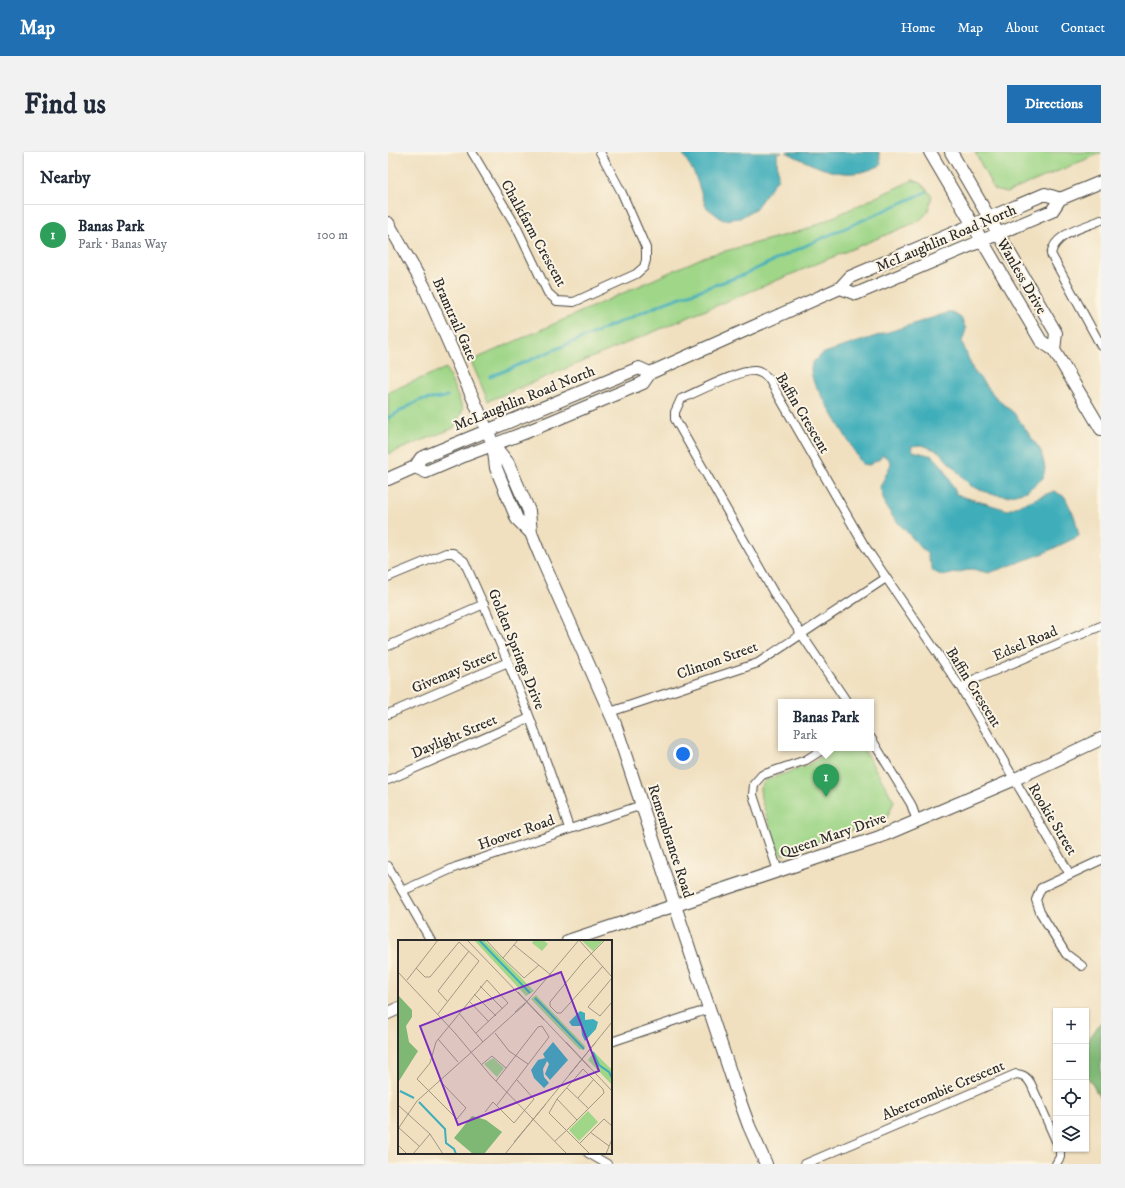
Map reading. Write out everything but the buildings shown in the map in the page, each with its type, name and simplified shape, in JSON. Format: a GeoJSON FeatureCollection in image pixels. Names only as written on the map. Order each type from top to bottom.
{"type":"FeatureCollection","features":[{"type":"Feature","properties":{"kind":"main road","name":"Wanless Drive"},"geometry":{"type":"LineString","coordinates":[[930,152],[1041,341],[1054,350],[1101,429]]}},
{"type":"Feature","properties":{"kind":"main road","name":"Wanless Drive"},"geometry":{"type":"LineString","coordinates":[[951,152],[1056,333],[1054,350]]}},
{"type":"Feature","properties":{"kind":"main road","name":"McLaughlin Road North"},"geometry":{"type":"LineString","coordinates":[[840,288],[856,294],[1052,210],[1060,200],[1101,182]]}},
{"type":"Feature","properties":{"kind":"main road","name":"McLaughlin Road North"},"geometry":{"type":"LineString","coordinates":[[415,467],[426,472],[643,383],[650,373],[840,288],[850,276],[1044,194],[1060,200]]}},
{"type":"Feature","properties":{"kind":"main road","name":"Bramtrail Gate"},"geometry":{"type":"LineString","coordinates":[[388,223],[424,286],[493,444]]}},
{"type":"Feature","properties":{"kind":"main road","name":"McLaughlin Road North"},"geometry":{"type":"LineString","coordinates":[[388,480],[415,467],[421,458],[639,368],[650,373]]}},
{"type":"Feature","properties":{"kind":"main road","name":"Remembrance Road"},"geometry":{"type":"LineString","coordinates":[[493,444],[496,468],[517,519],[531,533],[610,712],[749,1126],[766,1164]]}},
{"type":"Feature","properties":{"kind":"main road","name":"Queen Mary Drive"},"geometry":{"type":"LineString","coordinates":[[571,940],[877,838],[1013,780],[1101,739]]}},
{"type":"Feature","properties":{"kind":"main road"},"geometry":{"type":"LineString","coordinates":[[388,1013],[398,1008]]}},
{"type":"Feature","properties":{"kind":"street","name":"Chalkfarm Crescent"},"geometry":{"type":"LineString","coordinates":[[472,152],[516,226],[548,293],[557,301],[568,302],[636,274],[644,267],[646,260],[646,248],[632,214],[615,177],[600,152]]}},
{"type":"Feature","properties":{"kind":"street"},"geometry":{"type":"LineString","coordinates":[[1101,220],[1060,238],[1052,246],[1051,254],[1101,346]]}},
{"type":"Feature","properties":{"kind":"street","name":"Baffin Crescent"},"geometry":{"type":"LineString","coordinates":[[845,699],[775,595],[677,424],[675,412],[681,399],[744,372],[755,371],[765,375],[769,379],[864,545],[961,688],[1013,780]]}},
{"type":"Feature","properties":{"kind":"street","name":"Golden Springs Drive"},"geometry":{"type":"LineString","coordinates":[[388,577],[446,553],[453,553],[464,561],[508,662],[553,776],[570,828]]}},
{"type":"Feature","properties":{"kind":"street","name":"Clinton Street"},"geometry":{"type":"LineString","coordinates":[[610,712],[758,663],[886,578]]}},
{"type":"Feature","properties":{"kind":"street"},"geometry":{"type":"LineString","coordinates":[[388,646],[484,604]]}},
{"type":"Feature","properties":{"kind":"street","name":"Edsel Road"},"geometry":{"type":"LineString","coordinates":[[961,688],[975,679],[1101,626]]}},
{"type":"Feature","properties":{"kind":"street","name":"Givemay Street"},"geometry":{"type":"LineString","coordinates":[[388,714],[508,662]]}},
{"type":"Feature","properties":{"kind":"street","name":"Daylight Street"},"geometry":{"type":"LineString","coordinates":[[388,780],[530,718]]}},
{"type":"Feature","properties":{"kind":"street"},"geometry":{"type":"LineString","coordinates":[[874,743],[911,804],[917,821]]}},
{"type":"Feature","properties":{"kind":"street"},"geometry":{"type":"LineString","coordinates":[[778,871],[753,796],[754,784],[762,775],[806,760],[820,751]]}},
{"type":"Feature","properties":{"kind":"street","name":"Rookie Street"},"geometry":{"type":"LineString","coordinates":[[1013,780],[1069,873]]}},
{"type":"Feature","properties":{"kind":"street","name":"Hoover Road"},"geometry":{"type":"LineString","coordinates":[[402,891],[456,867],[642,805]]}},
{"type":"Feature","properties":{"kind":"street"},"geometry":{"type":"LineString","coordinates":[[1082,966],[1066,954],[1040,912],[1036,900],[1041,888],[1069,873],[1101,860]]}},
{"type":"Feature","properties":{"kind":"street"},"geometry":{"type":"LineString","coordinates":[[388,866],[430,940]]}},
{"type":"Feature","properties":{"kind":"street"},"geometry":{"type":"LineString","coordinates":[[612,1042],[709,1009]]}},
{"type":"Feature","properties":{"kind":"street","name":"Abercrombie Crescent"},"geometry":{"type":"LineString","coordinates":[[805,1164],[1016,1074],[1028,1078],[1032,1084],[1053,1134]]}},
{"type":"Feature","properties":{"kind":"street"},"geometry":{"type":"LineString","coordinates":[[1056,1164],[1060,1157],[1060,1152]]}},
{"type":"Feature","properties":{"kind":"street"},"geometry":{"type":"LineString","coordinates":[[590,1154],[607,1164]]}},
{"type":"Feature","properties":{"kind":"green space"},"geometry":{"type":"Polygon","coordinates":[[[975,152],[1101,153],[1006,193],[994,190],[975,152]]]}},
{"type":"Feature","properties":{"kind":"green space"},"geometry":{"type":"Polygon","coordinates":[[[913,180],[921,183],[932,196],[928,212],[919,221],[488,401],[471,361],[706,256],[805,230],[913,180]]]}},
{"type":"Feature","properties":{"kind":"green space"},"geometry":{"type":"Polygon","coordinates":[[[446,368],[463,409],[454,428],[388,454],[388,392],[446,368]]]}},
{"type":"Feature","properties":{"kind":"green space"},"geometry":{"type":"Polygon","coordinates":[[[831,751],[865,751],[894,801],[887,818],[782,855],[778,850],[761,799],[760,788],[766,780],[807,766],[831,751]]]}},
{"type":"Feature","properties":{"kind":"green space"},"geometry":{"type":"Polygon","coordinates":[[[1101,1022],[1101,1099],[1089,1079],[1089,1039],[1101,1022]]]}},
{"type":"Feature","properties":{"kind":"water"},"geometry":{"type":"Polygon","coordinates":[[[682,152],[782,152],[777,153],[778,178],[755,209],[740,218],[723,220],[706,207],[695,175],[682,152]]]}},
{"type":"Feature","properties":{"kind":"water"},"geometry":{"type":"Polygon","coordinates":[[[786,152],[879,152],[881,165],[856,173],[844,173],[821,168],[786,152]]]}},
{"type":"Feature","properties":{"kind":"water"},"geometry":{"type":"Polygon","coordinates":[[[947,313],[953,313],[961,318],[966,329],[962,342],[973,370],[998,400],[1014,413],[1041,451],[1045,468],[1043,478],[1027,491],[1007,496],[991,494],[971,486],[938,451],[922,445],[911,446],[913,451],[933,456],[944,468],[957,495],[1008,510],[1054,491],[1065,497],[1075,518],[1079,536],[1042,554],[989,573],[972,569],[943,576],[933,571],[927,554],[892,516],[885,504],[880,487],[891,464],[888,458],[882,455],[880,459],[869,465],[862,464],[814,383],[811,373],[813,363],[824,353],[947,313]]]}},
{"type":"Feature","properties":{"kind":"waterway"},"geometry":{"type":"LineString","coordinates":[[490,377],[667,302],[743,275],[926,192]]}},
{"type":"Feature","properties":{"kind":"waterway"},"geometry":{"type":"LineString","coordinates":[[388,418],[420,400],[442,398],[447,396]]}},
{"type":"Feature","properties":{"kind":"place","name":"Banas Park"},"geometry":{"type":"Point","coordinates":[826,797]}}]}
